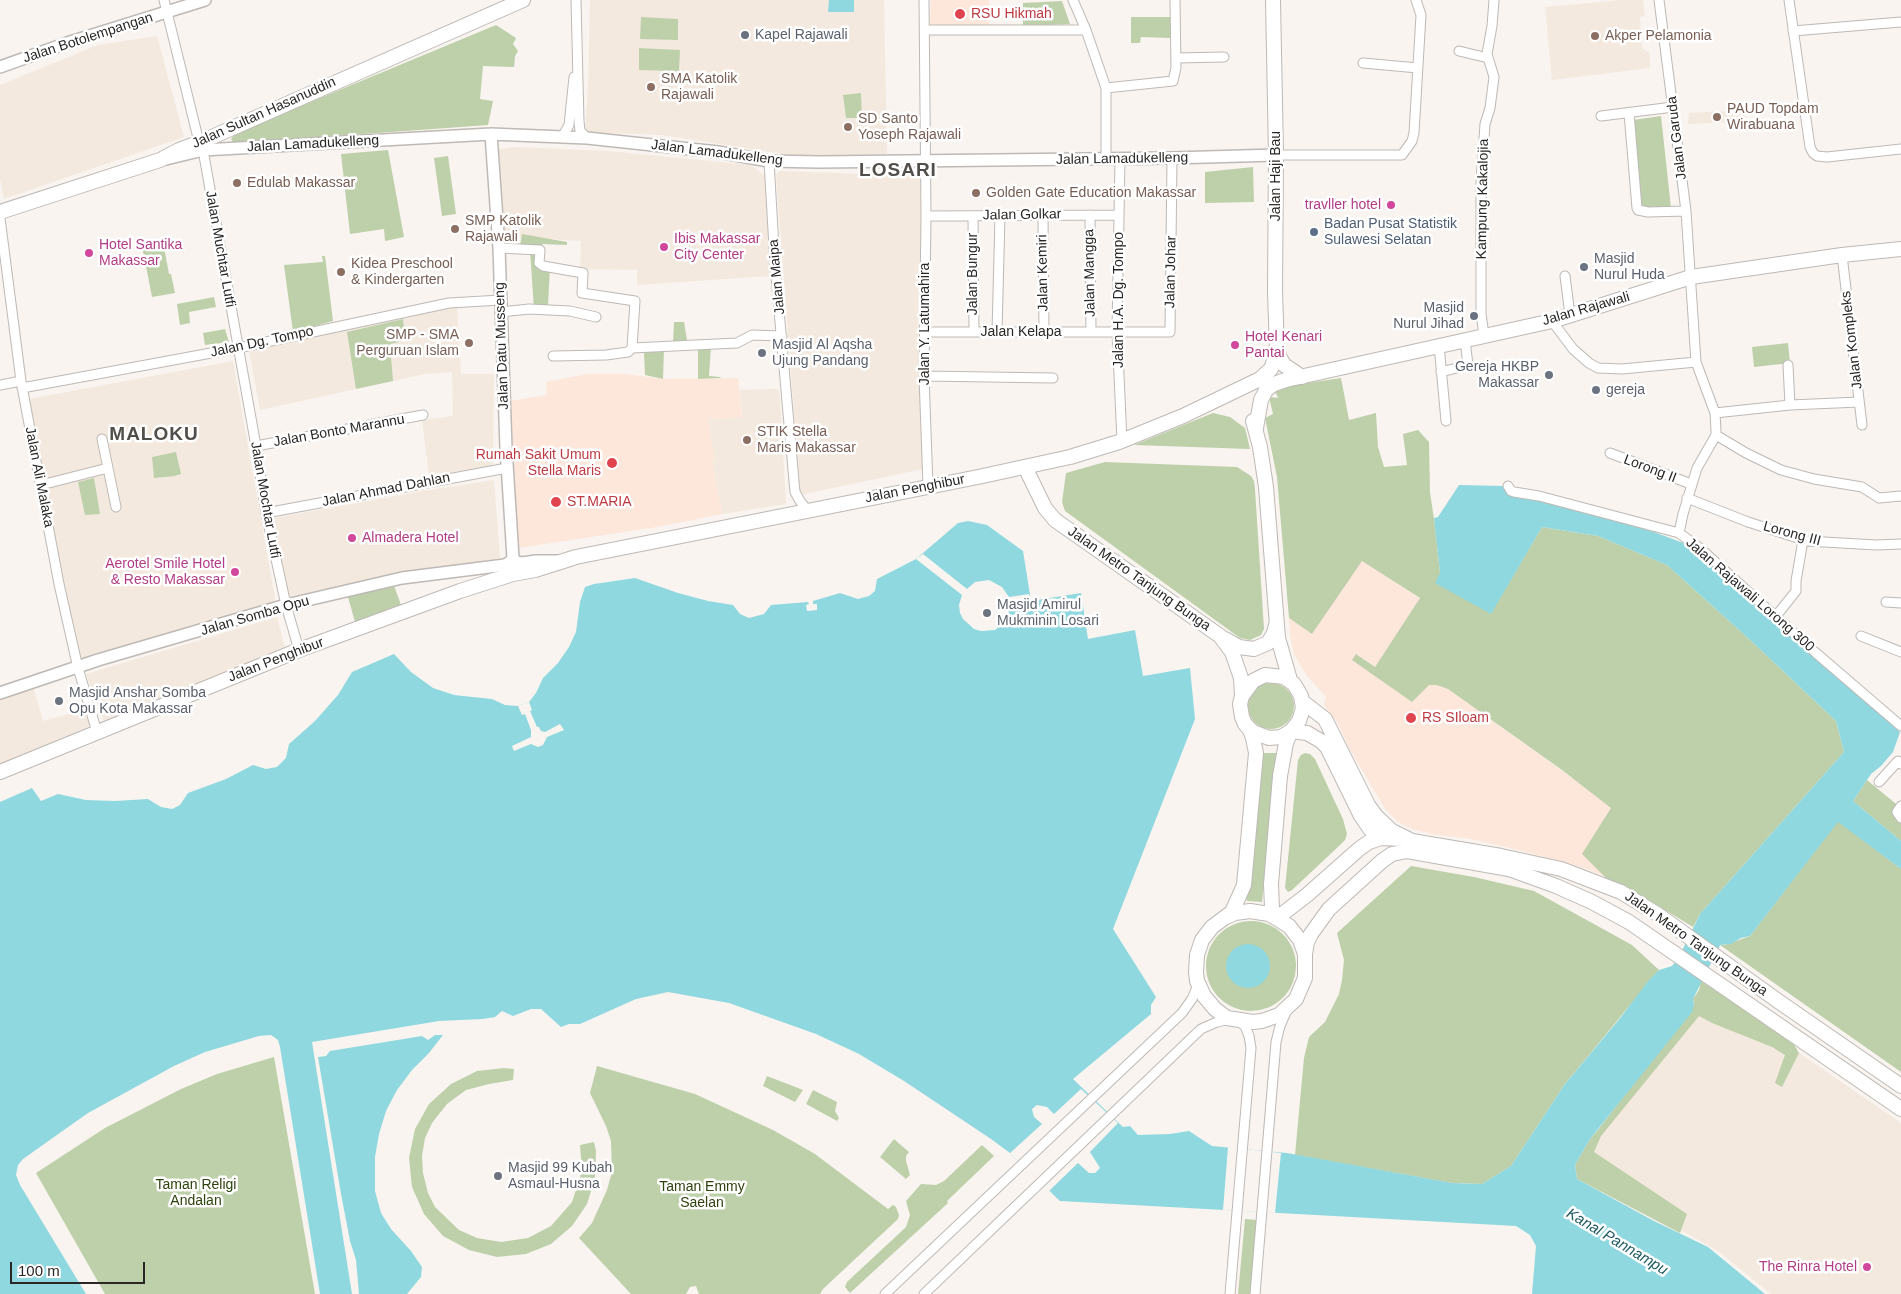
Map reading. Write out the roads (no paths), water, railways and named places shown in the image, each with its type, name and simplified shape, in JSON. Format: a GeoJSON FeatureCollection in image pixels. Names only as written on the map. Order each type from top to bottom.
{"type":"FeatureCollection","features":[{"type":"Feature","properties":{"kind":"main road","name":"Jalan Haji Bau"},"geometry":{"type":"LineString","coordinates":[[1260,379],[1271,369],[1277,352],[1273,0]]}},
{"type":"Feature","properties":{"kind":"main road","name":"Jalan Sultan Hasanuddin"},"geometry":{"type":"LineString","coordinates":[[0,212],[160,160],[179,150],[201,146],[518,1]]}},
{"type":"Feature","properties":{"kind":"main road","name":"Jalan Rajawali"},"geometry":{"type":"LineString","coordinates":[[1256,428],[1261,400],[1266,390],[1274,384],[1552,321],[1691,277],[1842,255],[1901,249]]}},
{"type":"Feature","properties":{"kind":"main road"},"geometry":{"type":"LineString","coordinates":[[1277,352],[1284,365],[1302,377]]}},
{"type":"Feature","properties":{"kind":"main road"},"geometry":{"type":"LineString","coordinates":[[1260,379],[1252,401],[1251,410],[1266,487],[1278,638],[1290,680]]}},
{"type":"Feature","properties":{"kind":"main road","name":"Jalan Penghibur"},"geometry":{"type":"LineString","coordinates":[[0,772],[299,650],[460,591],[513,574],[558,561],[1070,457],[1122,440],[1212,404],[1260,379]]}},
{"type":"Feature","properties":{"kind":"main road","name":"Jalan Metro Tanjung Bunga"},"geometry":{"type":"LineString","coordinates":[[1025,467],[1045,508],[1055,520],[1220,636],[1232,652],[1241,678],[1242,696]]}},
{"type":"Feature","properties":{"kind":"main road"},"geometry":{"type":"LineString","coordinates":[[1220,636],[1239,647],[1254,649],[1270,640],[1276,622]]}},
{"type":"Feature","properties":{"kind":"main road"},"geometry":{"type":"LineString","coordinates":[[1226,917],[1250,911],[1260,912],[1275,916],[1295,932],[1305,954],[1305,978],[1300,992],[1291,1005],[1279,1015],[1262,1021],[1245,1022],[1227,1018],[1215,1009],[1204,996],[1198,981],[1196,964],[1199,947],[1212,927],[1226,917],[1235,907],[1244,885],[1256,753],[1253,738],[1245,724],[1240,711],[1242,696],[1253,680],[1265,675],[1278,675],[1290,680],[1294,684],[1303,702],[1302,715],[1291,731],[1281,737],[1269,738],[1253,732],[1245,724]]}},
{"type":"Feature","properties":{"kind":"main road","name":"Jalan Metro Tanjung Bunga"},"geometry":{"type":"LineString","coordinates":[[1303,702],[1325,719],[1364,798],[1376,816],[1392,831],[1412,840],[1547,865],[1605,885],[1638,901],[1901,1086]]}},
{"type":"Feature","properties":{"kind":"main road"},"geometry":{"type":"LineString","coordinates":[[1291,731],[1307,733],[1322,741],[1327,747],[1361,816],[1370,829],[1380,838]]}},
{"type":"Feature","properties":{"kind":"main road"},"geometry":{"type":"LineString","coordinates":[[1275,916],[1272,908],[1271,884],[1279,786],[1283,754],[1291,731]]}},
{"type":"Feature","properties":{"kind":"main road"},"geometry":{"type":"LineString","coordinates":[[1275,916],[1282,915],[1369,842],[1380,838],[1412,840]]}},
{"type":"Feature","properties":{"kind":"main road","name":"Jalan Metro Tanjung Bunga"},"geometry":{"type":"LineString","coordinates":[[1305,954],[1307,942],[1311,934],[1329,909],[1392,854],[1407,851],[1509,869],[1556,886],[1592,902],[1629,922],[1901,1108]]}},
{"type":"Feature","properties":{"kind":"street","name":"Jalan Muchtar Lutfi"},"geometry":{"type":"LineString","coordinates":[[164,0],[201,146],[238,348]]}},
{"type":"Feature","properties":{"kind":"street","name":"Jalan Botolempangan"},"geometry":{"type":"LineString","coordinates":[[0,67],[67,43],[205,0]]}},
{"type":"Feature","properties":{"kind":"street"},"geometry":{"type":"LineString","coordinates":[[576,0],[580,131],[587,138]]}},
{"type":"Feature","properties":{"kind":"street","name":"Jalan Y. Latumahira"},"geometry":{"type":"LineString","coordinates":[[924,0],[926,216],[924,376],[928,486]]}},
{"type":"Feature","properties":{"kind":"street"},"geometry":{"type":"LineString","coordinates":[[1073,0],[1086,30],[1106,88],[1106,159]]}},
{"type":"Feature","properties":{"kind":"street"},"geometry":{"type":"LineString","coordinates":[[1106,88],[1170,83],[1174,78],[1176,58],[1175,0]]}},
{"type":"Feature","properties":{"kind":"street"},"geometry":{"type":"LineString","coordinates":[[1276,155],[1402,155],[1412,141],[1414,133],[1421,15],[1416,0]]}},
{"type":"Feature","properties":{"kind":"street","name":"Jalan Garuda"},"geometry":{"type":"LineString","coordinates":[[1659,0],[1686,211],[1696,362],[1716,412]]}},
{"type":"Feature","properties":{"kind":"street"},"geometry":{"type":"LineString","coordinates":[[1789,0],[1810,147],[1813,153],[1827,158],[1901,149]]}},
{"type":"Feature","properties":{"kind":"street","name":"Kampung Kakalojia"},"geometry":{"type":"LineString","coordinates":[[1484,336],[1481,314],[1481,182],[1485,124],[1490,108],[1494,77],[1487,50],[1494,3]]}},
{"type":"Feature","properties":{"kind":"street"},"geometry":{"type":"LineString","coordinates":[[1793,31],[1901,22]]}},
{"type":"Feature","properties":{"kind":"street"},"geometry":{"type":"LineString","coordinates":[[925,30],[1086,30]]}},
{"type":"Feature","properties":{"kind":"street"},"geometry":{"type":"LineString","coordinates":[[1459,51],[1488,58]]}},
{"type":"Feature","properties":{"kind":"street"},"geometry":{"type":"LineString","coordinates":[[559,137],[564,134],[570,125],[577,52]]}},
{"type":"Feature","properties":{"kind":"street"},"geometry":{"type":"LineString","coordinates":[[1176,58],[1224,57]]}},
{"type":"Feature","properties":{"kind":"street"},"geometry":{"type":"LineString","coordinates":[[1363,63],[1418,68]]}},
{"type":"Feature","properties":{"kind":"street"},"geometry":{"type":"LineString","coordinates":[[1601,116],[1673,107]]}},
{"type":"Feature","properties":{"kind":"street"},"geometry":{"type":"LineString","coordinates":[[1629,113],[1638,210],[1648,212],[1686,211]]}},
{"type":"Feature","properties":{"kind":"street","name":"Jalan Lamadukelleng"},"geometry":{"type":"LineString","coordinates":[[201,146],[491,134],[587,138],[718,152],[769,161],[925,162],[1276,155]]}},
{"type":"Feature","properties":{"kind":"street","name":"Jalan Datu Musseng"},"geometry":{"type":"LineString","coordinates":[[491,134],[502,312],[507,468],[513,558]]}},
{"type":"Feature","properties":{"kind":"street","name":"Jalan Johar"},"geometry":{"type":"LineString","coordinates":[[1117,332],[1170,332],[1172,158]]}},
{"type":"Feature","properties":{"kind":"street","name":"Jalan H.A. Dg. Tompo"},"geometry":{"type":"LineString","coordinates":[[1120,159],[1117,332],[1122,440]]}},
{"type":"Feature","properties":{"kind":"street","name":"Jalan Maipa"},"geometry":{"type":"LineString","coordinates":[[769,161],[775,265],[794,486],[800,501],[808,510]]}},
{"type":"Feature","properties":{"kind":"street","name":"Jalan Kemiri"},"geometry":{"type":"LineString","coordinates":[[1043,214],[1044,332]]}},
{"type":"Feature","properties":{"kind":"street","name":"Jalan Mangga"},"geometry":{"type":"LineString","coordinates":[[1090,214],[1091,332]]}},
{"type":"Feature","properties":{"kind":"street","name":"Jalan Golkar"},"geometry":{"type":"LineString","coordinates":[[926,216],[1118,214]]}},
{"type":"Feature","properties":{"kind":"street","name":"Jalan Bungur"},"geometry":{"type":"LineString","coordinates":[[973,216],[974,332]]}},
{"type":"Feature","properties":{"kind":"street"},"geometry":{"type":"LineString","coordinates":[[998,332],[1000,216]]}},
{"type":"Feature","properties":{"kind":"street","name":"Jalan Ali Malaka"},"geometry":{"type":"LineString","coordinates":[[0,218],[22,384],[59,584],[78,668],[97,732]]}},
{"type":"Feature","properties":{"kind":"street"},"geometry":{"type":"LineString","coordinates":[[498,248],[540,250],[539,263],[543,266],[583,273],[582,293],[635,301],[632,348]]}},
{"type":"Feature","properties":{"kind":"street","name":"Jalan Kompleks"},"geometry":{"type":"LineString","coordinates":[[1842,255],[1862,426]]}},
{"type":"Feature","properties":{"kind":"street"},"geometry":{"type":"LineString","coordinates":[[1565,276],[1570,315]]}},
{"type":"Feature","properties":{"kind":"street","name":"Jalan Dg. Tompo"},"geometry":{"type":"LineString","coordinates":[[0,385],[22,384],[238,348],[450,303],[501,300]]}},
{"type":"Feature","properties":{"kind":"street"},"geometry":{"type":"LineString","coordinates":[[502,312],[529,309],[570,311],[596,317]]}},
{"type":"Feature","properties":{"kind":"street"},"geometry":{"type":"LineString","coordinates":[[1552,321],[1573,349],[1598,368],[1622,369],[1696,362]]}},
{"type":"Feature","properties":{"kind":"street","name":"Jalan Kelapa"},"geometry":{"type":"LineString","coordinates":[[924,332],[1117,332]]}},
{"type":"Feature","properties":{"kind":"street"},"geometry":{"type":"LineString","coordinates":[[553,356],[606,355],[628,352],[632,348],[737,343],[752,335],[782,336]]}},
{"type":"Feature","properties":{"kind":"street"},"geometry":{"type":"LineString","coordinates":[[1441,372],[1468,365],[1464,340]]}},
{"type":"Feature","properties":{"kind":"street"},"geometry":{"type":"LineString","coordinates":[[1439,346],[1446,421]]}},
{"type":"Feature","properties":{"kind":"street","name":"Jalan Mochtar Lutfi"},"geometry":{"type":"LineString","coordinates":[[238,348],[266,513],[286,605],[299,650]]}},
{"type":"Feature","properties":{"kind":"street"},"geometry":{"type":"LineString","coordinates":[[1788,365],[1790,405]]}},
{"type":"Feature","properties":{"kind":"street"},"geometry":{"type":"LineString","coordinates":[[924,376],[1053,378]]}},
{"type":"Feature","properties":{"kind":"street"},"geometry":{"type":"LineString","coordinates":[[1859,402],[1790,405],[1716,412],[1716,435],[1746,453],[1781,470],[1814,479],[1862,487],[1879,498],[1901,496]]}},
{"type":"Feature","properties":{"kind":"street","name":"Jalan Bonto Marannu"},"geometry":{"type":"LineString","coordinates":[[256,446],[423,415]]}},
{"type":"Feature","properties":{"kind":"street","name":"Jalan Rajawali Lorong 300"},"geometry":{"type":"LineString","coordinates":[[1716,435],[1697,468],[1691,484],[1680,533],[1701,549],[1844,678],[1901,726]]}},
{"type":"Feature","properties":{"kind":"street"},"geometry":{"type":"LineString","coordinates":[[102,439],[116,507]]}},
{"type":"Feature","properties":{"kind":"street","name":"Lorong II"},"geometry":{"type":"LineString","coordinates":[[1610,453],[1691,484]]}},
{"type":"Feature","properties":{"kind":"street"},"geometry":{"type":"LineString","coordinates":[[41,485],[108,468]]}},
{"type":"Feature","properties":{"kind":"street","name":"Jalan Ahmad Dahlan"},"geometry":{"type":"LineString","coordinates":[[266,513],[507,468]]}},
{"type":"Feature","properties":{"kind":"street"},"geometry":{"type":"LineString","coordinates":[[1508,486],[1514,492],[1539,496],[1680,533]]}},
{"type":"Feature","properties":{"kind":"street","name":"Lorong III"},"geometry":{"type":"LineString","coordinates":[[1688,498],[1748,522],[1803,540],[1817,543],[1901,544]]}},
{"type":"Feature","properties":{"kind":"street"},"geometry":{"type":"LineString","coordinates":[[1776,616],[1796,592],[1803,540]]}},
{"type":"Feature","properties":{"kind":"street","name":"Jalan Penghibur"},"geometry":{"type":"LineString","coordinates":[[513,558],[516,562],[522,563],[558,561]]}},
{"type":"Feature","properties":{"kind":"street","name":"Jalan Somba Opu"},"geometry":{"type":"LineString","coordinates":[[0,693],[98,660],[286,605],[402,578],[505,565],[513,558]]}},
{"type":"Feature","properties":{"kind":"street"},"geometry":{"type":"LineString","coordinates":[[1886,602],[1901,603]]}},
{"type":"Feature","properties":{"kind":"street"},"geometry":{"type":"LineString","coordinates":[[1861,636],[1901,652]]}},
{"type":"Feature","properties":{"kind":"street"},"geometry":{"type":"LineString","coordinates":[[1879,782],[1900,761]]}},
{"type":"Feature","properties":{"kind":"street"},"geometry":{"type":"LineString","coordinates":[[1901,806],[1897,812],[1901,818]]}},
{"type":"Feature","properties":{"kind":"street"},"geometry":{"type":"LineString","coordinates":[[884,1294],[1182,1013],[1192,999],[1198,981]]}},
{"type":"Feature","properties":{"kind":"street"},"geometry":{"type":"LineString","coordinates":[[1255,1294],[1276,1042],[1284,1015],[1291,1005]]}},
{"type":"Feature","properties":{"kind":"street"},"geometry":{"type":"LineString","coordinates":[[924,1294],[1201,1029],[1217,1022],[1236,1020],[1245,1026],[1251,1048],[1230,1294]]}},
{"type":"Feature","properties":{"kind":"water"},"geometry":{"type":"Polygon","coordinates":[[[829,0],[854,0],[854,12],[828,12],[829,0]]]}},
{"type":"Feature","properties":{"kind":"water","name":"Kanal Pannampu"},"geometry":{"type":"Polygon","coordinates":[[[1459,485],[1504,486],[1510,492],[1654,532],[1686,544],[1700,553],[1900,732],[1893,752],[1871,774],[1853,801],[1901,841],[1901,869],[1838,822],[1750,936],[1741,938],[1731,944],[1720,945],[1693,999],[1692,1012],[1590,1139],[1575,1165],[1577,1179],[1654,1221],[1708,1247],[1765,1294],[1532,1294],[1536,1246],[1530,1235],[1516,1226],[1060,1201],[1010,1153],[991,1139],[904,1081],[859,1054],[816,1034],[729,1003],[668,992],[636,999],[580,1024],[569,1024],[561,1027],[541,1009],[531,1009],[513,1016],[502,1011],[495,1017],[483,1019],[439,1021],[312,1042],[352,1294],[320,1294],[280,1047],[278,1040],[271,1035],[259,1036],[205,1052],[174,1066],[88,1113],[23,1159],[18,1165],[16,1175],[20,1185],[86,1294],[0,1294],[0,802],[32,788],[41,801],[58,794],[86,800],[148,799],[161,807],[172,809],[180,805],[188,793],[226,779],[253,765],[266,769],[277,767],[286,758],[289,744],[315,721],[338,695],[352,672],[394,654],[411,672],[433,688],[454,695],[492,699],[505,705],[518,706],[529,702],[536,693],[543,678],[558,663],[569,647],[576,632],[580,602],[585,587],[635,578],[678,593],[733,605],[740,614],[749,618],[764,614],[771,605],[808,602],[809,604],[806,605],[807,611],[817,610],[817,604],[813,604],[813,601],[840,593],[858,599],[869,596],[875,591],[877,579],[916,559],[958,523],[968,521],[987,525],[1023,551],[1031,601],[1081,593],[1088,639],[1135,630],[1143,676],[1190,668],[1195,719],[1113,929],[1156,997],[1151,1005],[1151,1014],[1073,1079],[1123,1127],[1130,1126],[1138,1135],[1170,1134],[1189,1131],[1212,1146],[1287,1153],[1452,1183],[1482,1184],[1511,1166],[1565,1084],[1649,980],[1659,970],[1672,966],[1678,959],[1700,914],[1844,752],[1836,721],[1667,565],[1598,536],[1542,527],[1491,614],[1435,583],[1440,573],[1434,518],[1438,517],[1459,485]]]}},
{"type":"Feature","properties":{"kind":"water"},"geometry":{"type":"Polygon","coordinates":[[[1248,944],[1260,948],[1266,954],[1270,966],[1266,978],[1260,984],[1248,988],[1236,984],[1230,978],[1226,966],[1230,954],[1236,948],[1248,944]]]}},
{"type":"Feature","properties":{"kind":"water"},"geometry":{"type":"Polygon","coordinates":[[[435,1035],[443,1035],[397,1090],[386,1111],[375,1157],[375,1191],[381,1213],[391,1229],[411,1251],[422,1267],[421,1277],[407,1294],[359,1294],[356,1260],[350,1241],[341,1194],[318,1057],[326,1056],[330,1051],[422,1036],[428,1040],[435,1035]]]}},
{"type":"Feature","properties":{"kind":"place","name":"RSU Hikmah"},"geometry":{"type":"Point","coordinates":[960,14]}},
{"type":"Feature","properties":{"kind":"place","name":"Kapel Rajawali"},"geometry":{"type":"Point","coordinates":[745,35]}},
{"type":"Feature","properties":{"kind":"place","name":"Akper Pelamonia"},"geometry":{"type":"Point","coordinates":[1595,36]}},
{"type":"Feature","properties":{"kind":"place","name":"SMA Katolik Rajawali"},"geometry":{"type":"Point","coordinates":[651,87]}},
{"type":"Feature","properties":{"kind":"place","name":"PAUD Topdam Wirabuana"},"geometry":{"type":"Point","coordinates":[1717,117]}},
{"type":"Feature","properties":{"kind":"place","name":"SD Santo Yoseph Rajawali"},"geometry":{"type":"Point","coordinates":[848,127]}},
{"type":"Feature","properties":{"kind":"place","name":"Edulab Makassar"},"geometry":{"type":"Point","coordinates":[237,183]}},
{"type":"Feature","properties":{"kind":"place","name":"Golden Gate Education Makassar"},"geometry":{"type":"Point","coordinates":[976,193]}},
{"type":"Feature","properties":{"kind":"place","name":"travller hotel"},"geometry":{"type":"Point","coordinates":[1391,205]}},
{"type":"Feature","properties":{"kind":"place","name":"SMP Katolik Rajawali"},"geometry":{"type":"Point","coordinates":[455,229]}},
{"type":"Feature","properties":{"kind":"place","name":"Badan Pusat Statistik Sulawesi Selatan"},"geometry":{"type":"Point","coordinates":[1314,232]}},
{"type":"Feature","properties":{"kind":"place","name":"Ibis Makassar City Center"},"geometry":{"type":"Point","coordinates":[664,247]}},
{"type":"Feature","properties":{"kind":"place","name":"Hotel Santika Makassar"},"geometry":{"type":"Point","coordinates":[89,253]}},
{"type":"Feature","properties":{"kind":"place","name":"Masjid Nurul Huda"},"geometry":{"type":"Point","coordinates":[1584,267]}},
{"type":"Feature","properties":{"kind":"place","name":"Kidea Preschool & Kindergarten"},"geometry":{"type":"Point","coordinates":[341,272]}},
{"type":"Feature","properties":{"kind":"place","name":"Masjid Nurul Jihad"},"geometry":{"type":"Point","coordinates":[1474,316]}},
{"type":"Feature","properties":{"kind":"place","name":"SMP - SMA Perguruan Islam"},"geometry":{"type":"Point","coordinates":[469,343]}},
{"type":"Feature","properties":{"kind":"place","name":"Hotel Kenari Pantai"},"geometry":{"type":"Point","coordinates":[1235,345]}},
{"type":"Feature","properties":{"kind":"place","name":"Masjid Al Aqsha Ujung Pandang"},"geometry":{"type":"Point","coordinates":[762,353]}},
{"type":"Feature","properties":{"kind":"place","name":"Gereja HKBP Makassar"},"geometry":{"type":"Point","coordinates":[1549,375]}},
{"type":"Feature","properties":{"kind":"place","name":"gereja"},"geometry":{"type":"Point","coordinates":[1596,390]}},
{"type":"Feature","properties":{"kind":"place","name":"STIK Stella Maris Makassar"},"geometry":{"type":"Point","coordinates":[747,440]}},
{"type":"Feature","properties":{"kind":"place","name":"Rumah Sakit Umum Stella Maris"},"geometry":{"type":"Point","coordinates":[612,463]}},
{"type":"Feature","properties":{"kind":"place","name":"ST.MARIA"},"geometry":{"type":"Point","coordinates":[556,502]}},
{"type":"Feature","properties":{"kind":"place","name":"Almadera Hotel"},"geometry":{"type":"Point","coordinates":[352,538]}},
{"type":"Feature","properties":{"kind":"place","name":"Aerotel Smile Hotel & Resto Makassar"},"geometry":{"type":"Point","coordinates":[235,572]}},
{"type":"Feature","properties":{"kind":"place","name":"Masjid Amirul Mukminin Losari"},"geometry":{"type":"Point","coordinates":[987,613]}},
{"type":"Feature","properties":{"kind":"place","name":"Masjid Anshar Somba Opu Kota Makassar"},"geometry":{"type":"Point","coordinates":[59,701]}},
{"type":"Feature","properties":{"kind":"place","name":"RS SIloam"},"geometry":{"type":"Point","coordinates":[1411,718]}},
{"type":"Feature","properties":{"kind":"place","name":"Masjid 99 Kubah Asmaul-Husna"},"geometry":{"type":"Point","coordinates":[498,1176]}},
{"type":"Feature","properties":{"kind":"place","name":"The Rinra Hotel"},"geometry":{"type":"Point","coordinates":[1867,1267]}},
{"type":"Feature","properties":{"kind":"district","name":"LOSARI"},"geometry":{"type":"Point","coordinates":[898,171]}},
{"type":"Feature","properties":{"kind":"district","name":"MALOKU"},"geometry":{"type":"Point","coordinates":[154,435]}},
{"type":"Feature","properties":{"kind":"park label","name":"Taman Religi Andalan"},"geometry":{"type":"Point","coordinates":[196,1194]}},
{"type":"Feature","properties":{"kind":"park label","name":"Taman Emmy Saelan"},"geometry":{"type":"Point","coordinates":[702,1196]}}]}
